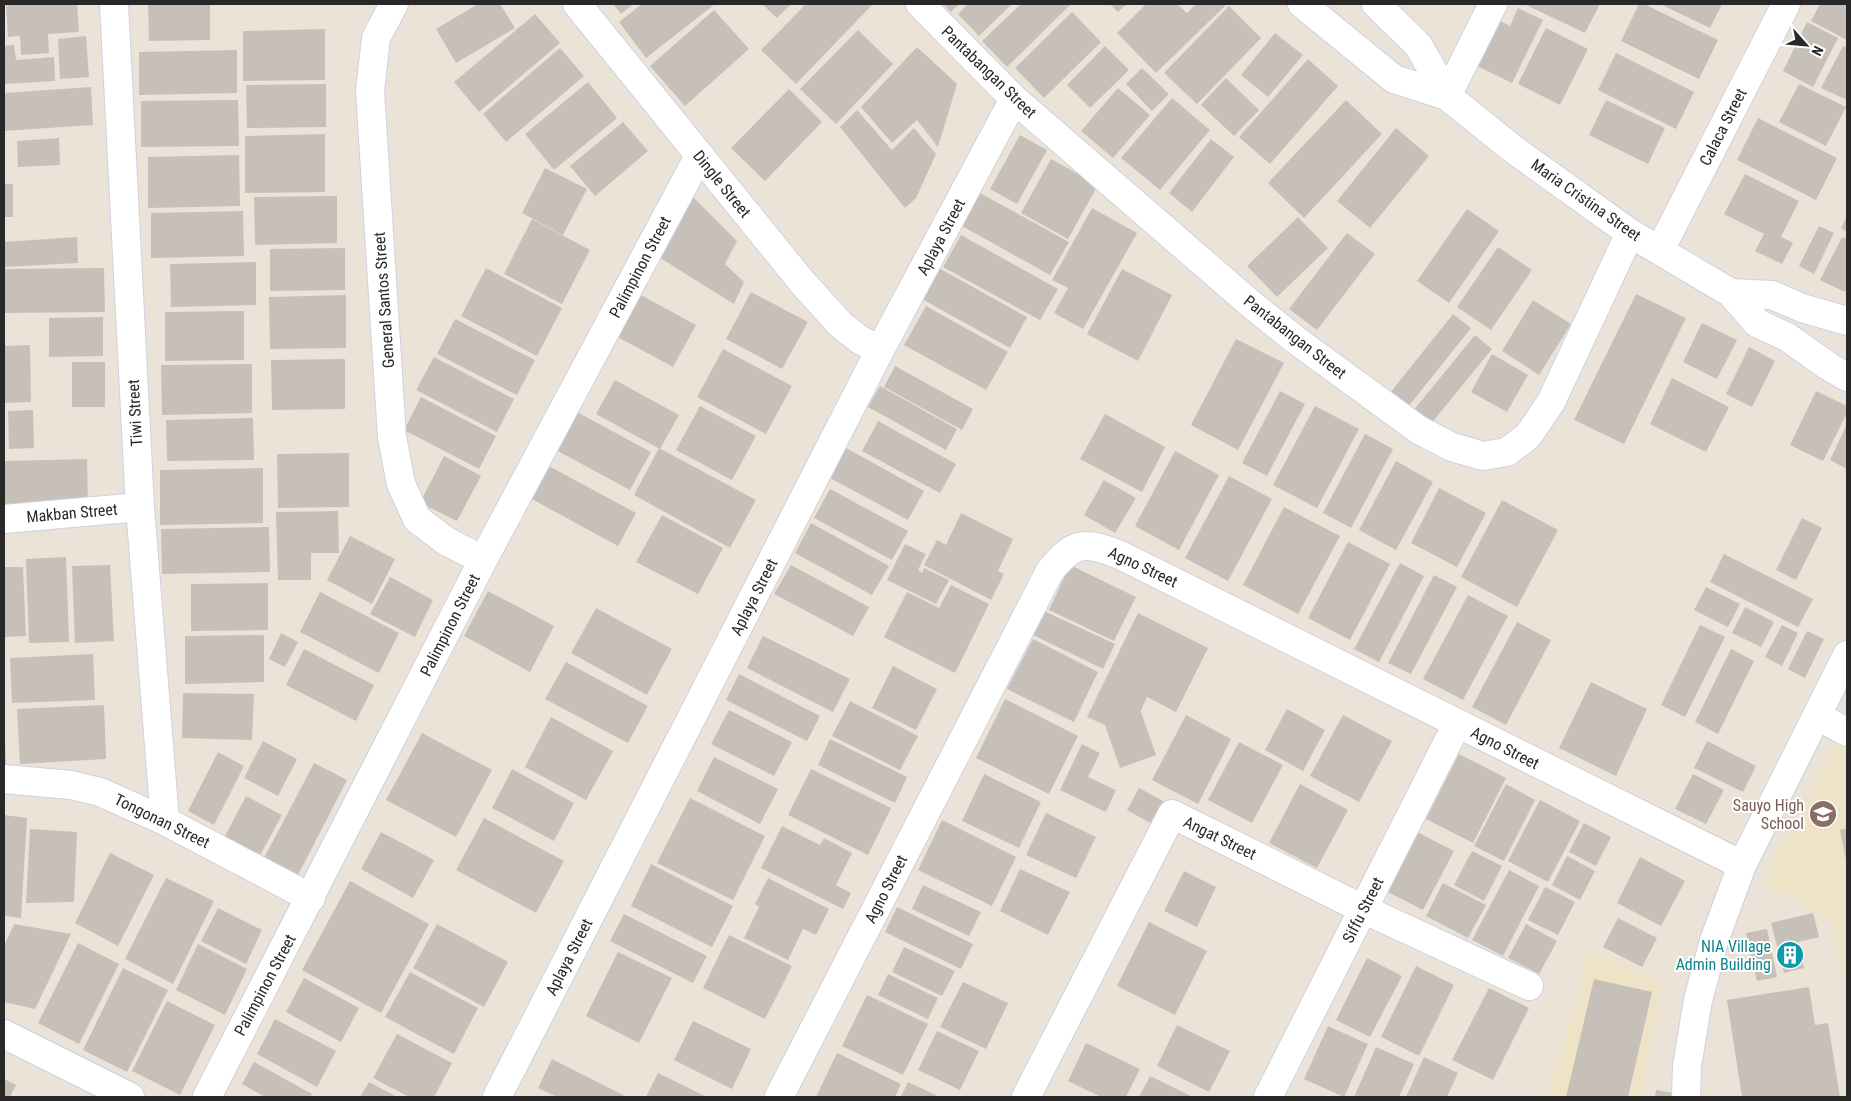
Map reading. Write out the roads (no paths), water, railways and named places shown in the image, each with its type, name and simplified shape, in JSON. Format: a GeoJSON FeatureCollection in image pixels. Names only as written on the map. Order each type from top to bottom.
{"type":"FeatureCollection","features":[{"type":"Feature","properties":{"kind":"street","name":"Tiwi Street"},"geometry":{"type":"LineString","coordinates":[[114,4],[140,507],[166,821]]}},
{"type":"Feature","properties":{"kind":"street","name":"General Santos Street"},"geometry":{"type":"LineString","coordinates":[[394,4],[376,38],[370,91],[392,437],[401,484],[417,518],[446,541],[483,560]]}},
{"type":"Feature","properties":{"kind":"street","name":"Dingle Street"},"geometry":{"type":"LineString","coordinates":[[577,4],[802,282],[841,326],[860,340],[880,350]]}},
{"type":"Feature","properties":{"kind":"street","name":"Pantabangan Street"},"geometry":{"type":"LineString","coordinates":[[920,4],[1014,99],[1297,342],[1418,430],[1452,447],[1482,456],[1507,452],[1528,436],[1551,402],[1630,233]]}},
{"type":"Feature","properties":{"kind":"street","name":"Maria Cristina Street"},"geometry":{"type":"LineString","coordinates":[[1302,4],[1394,79],[1447,96],[1513,149],[1630,233],[1731,293],[1757,322],[1787,337],[1815,358],[1847,377]]}},
{"type":"Feature","properties":{"kind":"street","name":"Maria Cristina Street"},"geometry":{"type":"LineString","coordinates":[[1376,4],[1418,46],[1447,96]]}},
{"type":"Feature","properties":{"kind":"street"},"geometry":{"type":"LineString","coordinates":[[1447,96],[1493,4]]}},
{"type":"Feature","properties":{"kind":"street","name":"Calaca Street"},"geometry":{"type":"LineString","coordinates":[[1660,250],[1786,4]]}},
{"type":"Feature","properties":{"kind":"street","name":"Aplaya Street"},"geometry":{"type":"LineString","coordinates":[[498,1097],[880,350],[1014,99]]}},
{"type":"Feature","properties":{"kind":"street","name":"Palimpinon Street"},"geometry":{"type":"LineString","coordinates":[[207,1097],[311,898],[483,560],[699,156]]}},
{"type":"Feature","properties":{"kind":"street","name":"Maria Cristina Street"},"geometry":{"type":"LineString","coordinates":[[1731,293],[1772,295],[1802,308],[1847,321]]}},
{"type":"Feature","properties":{"kind":"street","name":"Makban Street"},"geometry":{"type":"LineString","coordinates":[[4,519],[140,507]]}},
{"type":"Feature","properties":{"kind":"street","name":"Agno Street"},"geometry":{"type":"LineString","coordinates":[[779,1097],[1050,571],[1062,555],[1074,547],[1087,545],[1104,548],[1120,555],[1742,865]]}},
{"type":"Feature","properties":{"kind":"street"},"geometry":{"type":"LineString","coordinates":[[1686,1097],[1687,1066],[1698,1000],[1714,941],[1742,865],[1847,655]]}},
{"type":"Feature","properties":{"kind":"street"},"geometry":{"type":"LineString","coordinates":[[1817,716],[1847,732]]}},
{"type":"Feature","properties":{"kind":"street","name":"Siffu Street"},"geometry":{"type":"LineString","coordinates":[[1275,1095],[1363,909],[1457,724]]}},
{"type":"Feature","properties":{"kind":"street","name":"Tongonan Street"},"geometry":{"type":"LineString","coordinates":[[4,779],[71,785],[100,792],[166,821],[311,898]]}},
{"type":"Feature","properties":{"kind":"street","name":"Angat Street"},"geometry":{"type":"LineString","coordinates":[[1026,1097],[1172,814],[1363,909],[1529,986]]}},
{"type":"Feature","properties":{"kind":"street"},"geometry":{"type":"LineString","coordinates":[[4,1034],[130,1097]]}},
{"type":"Feature","properties":{"kind":"place","name":"Sauyo High School"},"geometry":{"type":"Point","coordinates":[1823,814]}},
{"type":"Feature","properties":{"kind":"place","name":"NIA Village Admin Building"},"geometry":{"type":"Point","coordinates":[1790,955]}}]}
